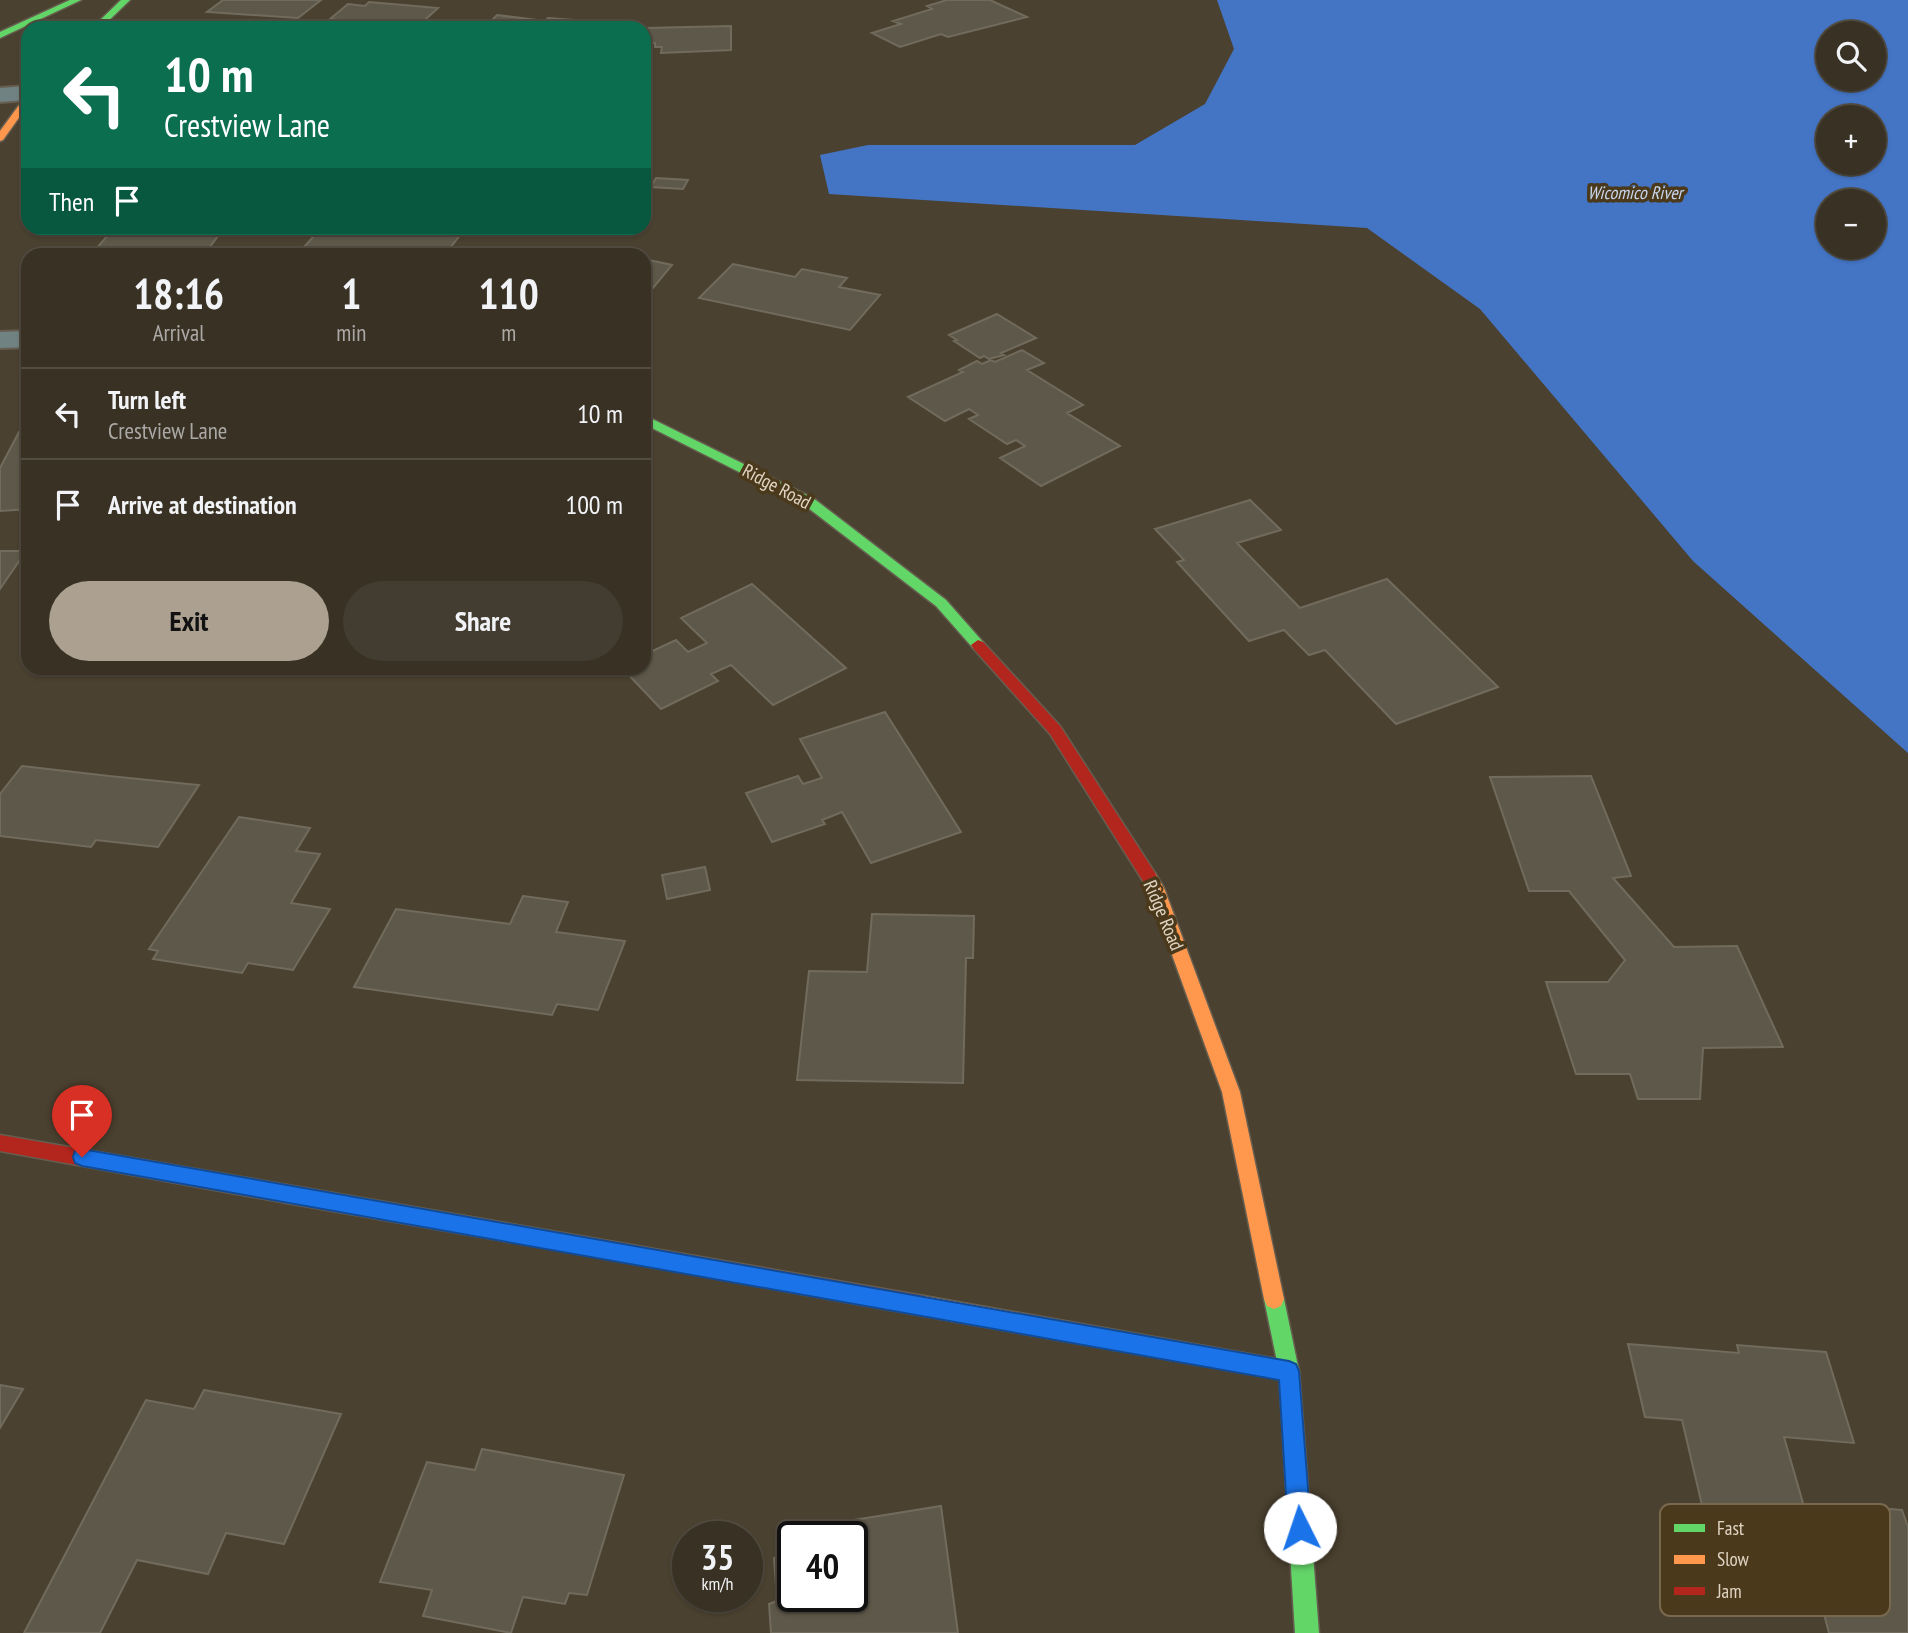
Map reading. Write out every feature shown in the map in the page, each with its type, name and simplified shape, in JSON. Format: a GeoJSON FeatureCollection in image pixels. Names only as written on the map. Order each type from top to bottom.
{"type":"FeatureCollection","features":[{"type":"Feature","properties":{"kind":"street"},"geometry":{"type":"LineString","coordinates":[[31,21],[77,0]]}},
{"type":"Feature","properties":{"kind":"street"},"geometry":{"type":"LineString","coordinates":[[104,21],[127,0]]}},
{"type":"Feature","properties":{"kind":"street"},"geometry":{"type":"LineString","coordinates":[[0,35],[21,25]]}},
{"type":"Feature","properties":{"kind":"street"},"geometry":{"type":"LineString","coordinates":[[0,95],[21,96]]}},
{"type":"Feature","properties":{"kind":"street"},"geometry":{"type":"LineString","coordinates":[[0,138],[21,106]]}},
{"type":"Feature","properties":{"kind":"street"},"geometry":{"type":"LineString","coordinates":[[0,340],[21,339]]}},
{"type":"Feature","properties":{"kind":"street","name":"Ridge Road"},"geometry":{"type":"LineString","coordinates":[[651,422],[808,501],[941,603],[1055,730],[1156,888],[1231,1092],[1289,1371],[1307,1633]]}},
{"type":"Feature","properties":{"kind":"street"},"geometry":{"type":"LineString","coordinates":[[0,1143],[1289,1371]]}},
{"type":"Feature","properties":{"kind":"water","name":"Wicomico River"},"geometry":{"type":"Polygon","coordinates":[[[1217,0],[1908,0],[1908,753],[1693,561],[1480,309],[1367,228],[829,194],[820,155],[868,145],[1135,145],[1205,104],[1234,49],[1217,0]]]}},
{"type":"Feature","properties":{"kind":"building"},"geometry":{"type":"Polygon","coordinates":[[[223,0],[321,0],[298,18],[207,12],[223,0]]]}},
{"type":"Feature","properties":{"kind":"building"},"geometry":{"type":"Polygon","coordinates":[[[947,0],[990,0],[1027,17],[948,37],[941,34],[900,47],[872,33],[901,24],[893,21],[932,9],[927,6],[947,0]]]}},
{"type":"Feature","properties":{"kind":"building"},"geometry":{"type":"Polygon","coordinates":[[[369,2],[438,8],[424,21],[330,19],[348,4],[365,6],[369,2]]]}},
{"type":"Feature","properties":{"kind":"building"},"geometry":{"type":"Polygon","coordinates":[[[497,15],[545,21],[491,21],[497,15]]]}},
{"type":"Feature","properties":{"kind":"building"},"geometry":{"type":"Polygon","coordinates":[[[548,18],[589,21],[545,21],[548,18]]]}},
{"type":"Feature","properties":{"kind":"building"},"geometry":{"type":"Polygon","coordinates":[[[731,26],[731,50],[661,53],[662,47],[655,47],[655,43],[651,43],[651,28],[731,26]]]}},
{"type":"Feature","properties":{"kind":"building"},"geometry":{"type":"Polygon","coordinates":[[[656,178],[688,180],[683,189],[651,187],[656,178]]]}},
{"type":"Feature","properties":{"kind":"building"},"geometry":{"type":"Polygon","coordinates":[[[108,235],[219,235],[209,248],[97,248],[108,235]]]}},
{"type":"Feature","properties":{"kind":"building"},"geometry":{"type":"Polygon","coordinates":[[[315,235],[460,235],[450,248],[303,248],[315,235]]]}},
{"type":"Feature","properties":{"kind":"building"},"geometry":{"type":"Polygon","coordinates":[[[651,260],[672,265],[651,290],[651,260]]]}},
{"type":"Feature","properties":{"kind":"building"},"geometry":{"type":"Polygon","coordinates":[[[733,264],[795,277],[802,269],[847,278],[839,287],[880,295],[850,330],[699,298],[733,264]]]}},
{"type":"Feature","properties":{"kind":"building"},"geometry":{"type":"Polygon","coordinates":[[[997,314],[1036,338],[1001,353],[1004,355],[989,359],[984,356],[980,358],[949,335],[997,314]]]}},
{"type":"Feature","properties":{"kind":"building"},"geometry":{"type":"Polygon","coordinates":[[[1022,350],[1044,363],[1027,370],[1083,405],[1067,413],[1120,446],[1041,486],[1000,458],[1025,446],[1016,440],[1007,444],[969,419],[978,415],[969,409],[945,421],[908,397],[963,372],[959,370],[977,361],[982,364],[991,360],[995,362],[1022,350]]]}},
{"type":"Feature","properties":{"kind":"building"},"geometry":{"type":"Polygon","coordinates":[[[21,432],[21,510],[0,511],[0,468],[21,432]]]}},
{"type":"Feature","properties":{"kind":"building"},"geometry":{"type":"Polygon","coordinates":[[[1250,500],[1281,530],[1237,543],[1300,608],[1387,579],[1498,687],[1396,724],[1325,650],[1309,655],[1284,630],[1249,641],[1177,562],[1184,560],[1155,529],[1250,500]]]}},
{"type":"Feature","properties":{"kind":"building"},"geometry":{"type":"Polygon","coordinates":[[[0,551],[21,551],[21,558],[0,589],[0,551]]]}},
{"type":"Feature","properties":{"kind":"building"},"geometry":{"type":"Polygon","coordinates":[[[752,584],[846,668],[773,705],[731,665],[711,674],[718,681],[661,709],[629,675],[651,675],[651,652],[676,640],[688,652],[707,643],[681,618],[752,584]]]}},
{"type":"Feature","properties":{"kind":"building"},"geometry":{"type":"Polygon","coordinates":[[[885,712],[961,832],[871,863],[842,812],[822,820],[825,824],[772,842],[746,793],[798,776],[803,784],[822,778],[800,739],[885,712]]]}},
{"type":"Feature","properties":{"kind":"building"},"geometry":{"type":"Polygon","coordinates":[[[22,766],[199,785],[158,847],[96,840],[91,847],[0,836],[0,794],[22,766]]]}},
{"type":"Feature","properties":{"kind":"building"},"geometry":{"type":"Polygon","coordinates":[[[1591,776],[1631,876],[1613,878],[1674,947],[1737,946],[1783,1047],[1703,1048],[1700,1099],[1638,1099],[1630,1074],[1576,1074],[1546,982],[1608,982],[1625,960],[1569,891],[1529,891],[1490,777],[1591,776]]]}},
{"type":"Feature","properties":{"kind":"building"},"geometry":{"type":"Polygon","coordinates":[[[239,817],[310,828],[296,851],[320,854],[291,903],[330,909],[293,970],[248,963],[242,973],[153,959],[158,951],[149,949],[239,817]]]}},
{"type":"Feature","properties":{"kind":"building"},"geometry":{"type":"Polygon","coordinates":[[[705,867],[710,890],[667,899],[662,875],[705,867]]]}},
{"type":"Feature","properties":{"kind":"building"},"geometry":{"type":"Polygon","coordinates":[[[523,896],[568,902],[556,932],[625,941],[598,1010],[557,1004],[552,1015],[354,987],[396,909],[510,924],[523,896]]]}},
{"type":"Feature","properties":{"kind":"building"},"geometry":{"type":"Polygon","coordinates":[[[872,914],[974,916],[973,958],[966,958],[963,1083],[797,1080],[809,971],[867,972],[872,914]]]}},
{"type":"Feature","properties":{"kind":"building"},"geometry":{"type":"Polygon","coordinates":[[[1628,1344],[1739,1353],[1737,1345],[1826,1352],[1854,1443],[1784,1437],[1803,1504],[1702,1504],[1682,1420],[1645,1417],[1628,1344]]]}},
{"type":"Feature","properties":{"kind":"building"},"geometry":{"type":"Polygon","coordinates":[[[0,1385],[23,1389],[0,1428],[0,1385]]]}},
{"type":"Feature","properties":{"kind":"building"},"geometry":{"type":"Polygon","coordinates":[[[204,1390],[341,1414],[284,1544],[226,1533],[208,1574],[137,1560],[100,1633],[24,1633],[146,1400],[194,1409],[204,1390]]]}},
{"type":"Feature","properties":{"kind":"building"},"geometry":{"type":"Polygon","coordinates":[[[482,1449],[624,1475],[587,1595],[569,1593],[565,1604],[523,1597],[511,1633],[423,1616],[432,1590],[380,1582],[427,1462],[475,1470],[482,1449]]]}},
{"type":"Feature","properties":{"kind":"building"},"geometry":{"type":"Polygon","coordinates":[[[941,1506],[958,1633],[771,1633],[769,1604],[777,1601],[777,1612],[868,1612],[868,1521],[848,1521],[941,1506]]]}},
{"type":"Feature","properties":{"kind":"building"},"geometry":{"type":"Polygon","coordinates":[[[1890,1509],[1902,1510],[1908,1527],[1908,1633],[1829,1633],[1825,1616],[1890,1616],[1890,1509]]]}},
{"type":"Feature","properties":{"kind":"building"},"geometry":{"type":"Polygon","coordinates":[[[774,1558],[777,1558],[777,1601],[774,1558]]]}},
{"type":"Feature","properties":{"kind":"traffic: fast"},"geometry":{"type":"LineString","coordinates":[[31,21],[77,0]]}},
{"type":"Feature","properties":{"kind":"traffic: fast"},"geometry":{"type":"LineString","coordinates":[[104,21],[126,0]]}},
{"type":"Feature","properties":{"kind":"traffic: fast"},"geometry":{"type":"LineString","coordinates":[[0,35],[21,25]]}},
{"type":"Feature","properties":{"kind":"traffic: fast"},"geometry":{"type":"LineString","coordinates":[[651,422],[808,501],[941,603],[978,645]]}},
{"type":"Feature","properties":{"kind":"traffic: fast"},"geometry":{"type":"LineString","coordinates":[[1274,1299],[1289,1371],[1307,1633]]}},
{"type":"Feature","properties":{"kind":"traffic: slow"},"geometry":{"type":"LineString","coordinates":[[0,138],[21,109]]}},
{"type":"Feature","properties":{"kind":"traffic: slow"},"geometry":{"type":"LineString","coordinates":[[1149,877],[1156,888],[1231,1092],[1274,1299]]}},
{"type":"Feature","properties":{"kind":"traffic: slow"},"geometry":{"type":"LineString","coordinates":[[287,1194],[551,1240]]}},
{"type":"Feature","properties":{"kind":"traffic: slow"},"geometry":{"type":"LineString","coordinates":[[924,1306],[1289,1371]]}},
{"type":"Feature","properties":{"kind":"traffic: jam"},"geometry":{"type":"LineString","coordinates":[[978,645],[1055,730],[1149,877]]}},
{"type":"Feature","properties":{"kind":"traffic: jam"},"geometry":{"type":"LineString","coordinates":[[0,1143],[287,1194]]}},
{"type":"Feature","properties":{"kind":"traffic: jam"},"geometry":{"type":"LineString","coordinates":[[551,1240],[924,1306]]}},
{"type":"Feature","properties":{"kind":"route"},"geometry":{"type":"LineString","coordinates":[[82,1157],[1289,1371],[1300,1528]]}}]}
